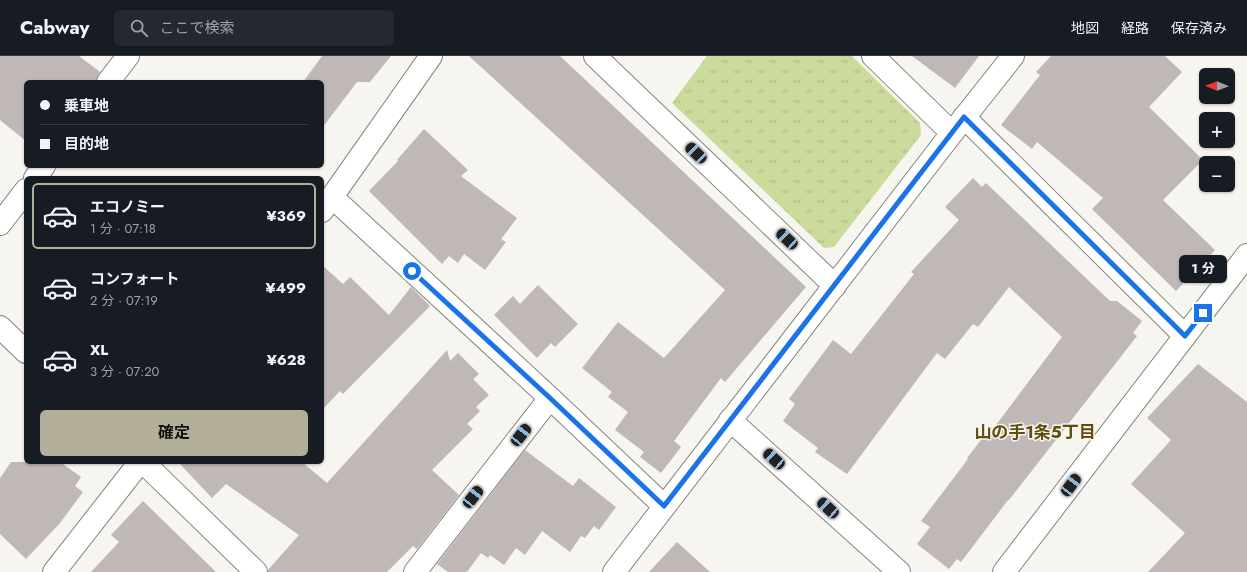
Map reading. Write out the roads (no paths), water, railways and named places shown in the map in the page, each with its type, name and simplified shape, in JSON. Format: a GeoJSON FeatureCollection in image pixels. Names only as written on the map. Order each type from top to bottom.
{"type":"FeatureCollection","features":[{"type":"Feature","properties":{"kind":"street"},"geometry":{"type":"LineString","coordinates":[[110,80],[128,56]]}},
{"type":"Feature","properties":{"kind":"street"},"geometry":{"type":"LineString","coordinates":[[431,56],[327,204],[550,398],[664,506]]}},
{"type":"Feature","properties":{"kind":"street"},"geometry":{"type":"LineString","coordinates":[[595,56],[835,286]]}},
{"type":"Feature","properties":{"kind":"street"},"geometry":{"type":"LineString","coordinates":[[873,56],[958,125],[1185,336]]}},
{"type":"Feature","properties":{"kind":"street"},"geometry":{"type":"LineString","coordinates":[[614,572],[958,125],[1013,56]]}},
{"type":"Feature","properties":{"kind":"street"},"geometry":{"type":"LineString","coordinates":[[0,224],[24,193]]}},
{"type":"Feature","properties":{"kind":"street"},"geometry":{"type":"LineString","coordinates":[[1004,572],[1247,255]]}},
{"type":"Feature","properties":{"kind":"street"},"geometry":{"type":"LineString","coordinates":[[0,327],[24,350]]}},
{"type":"Feature","properties":{"kind":"street"},"geometry":{"type":"LineString","coordinates":[[414,572],[550,398]]}},
{"type":"Feature","properties":{"kind":"street"},"geometry":{"type":"LineString","coordinates":[[730,420],[899,572]]}},
{"type":"Feature","properties":{"kind":"street"},"geometry":{"type":"LineString","coordinates":[[54,572],[140,464]]}},
{"type":"Feature","properties":{"kind":"street"},"geometry":{"type":"LineString","coordinates":[[144,464],[256,572]]}},
{"type":"Feature","properties":{"kind":"district","name":"山の手1条5丁目"},"geometry":{"type":"Point","coordinates":[1035,432]}}]}
